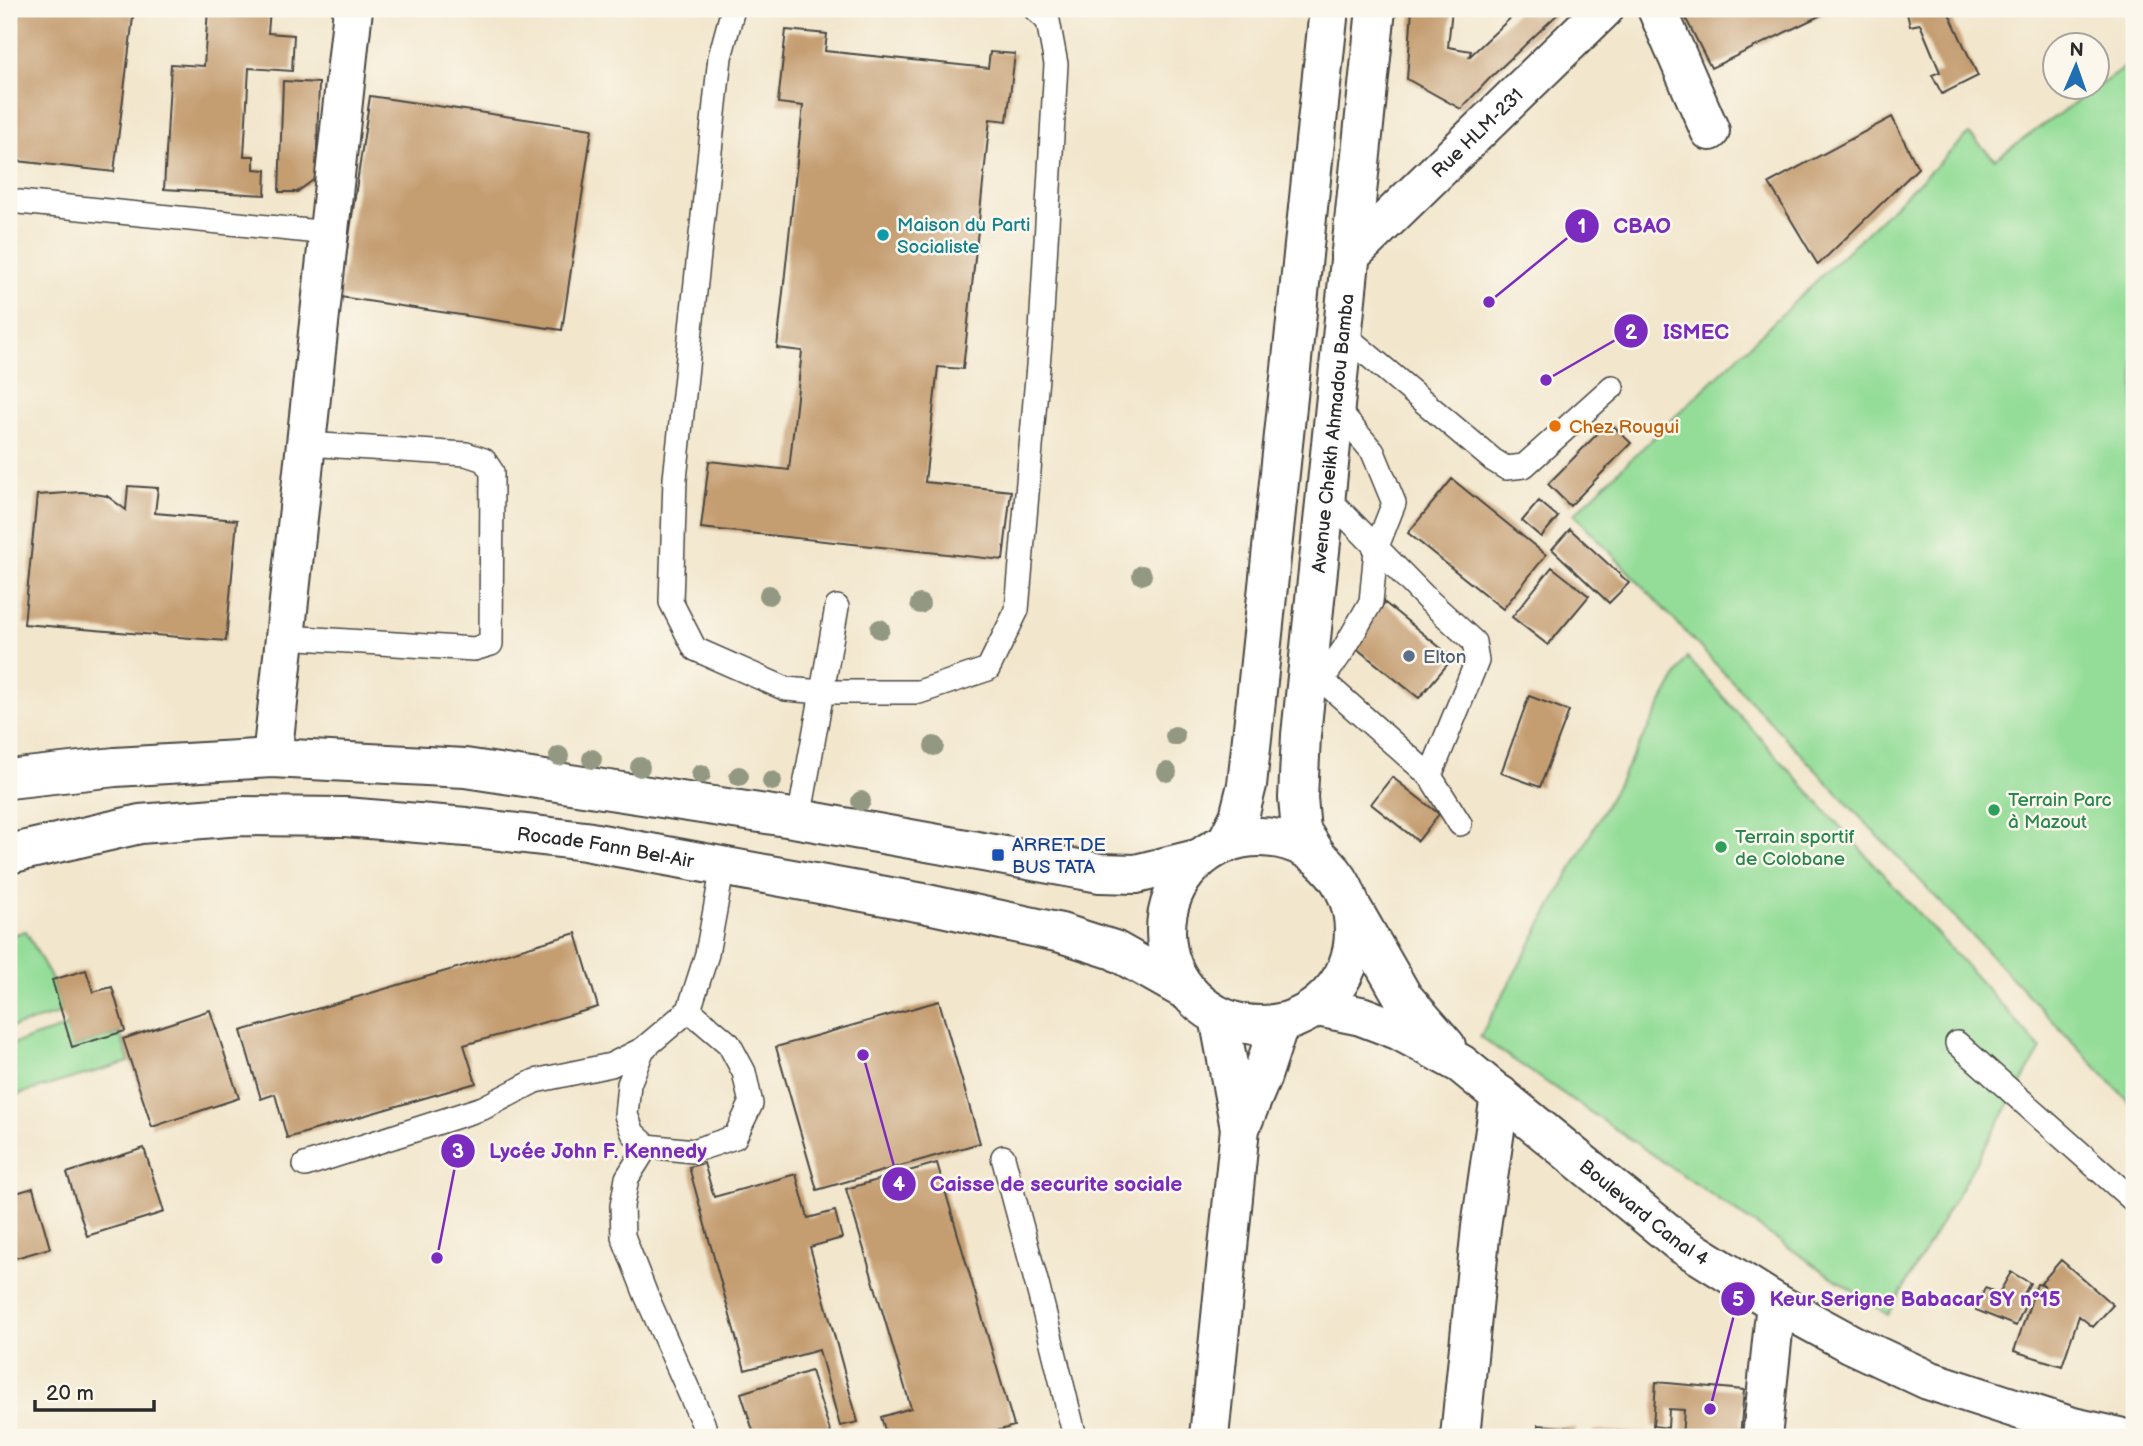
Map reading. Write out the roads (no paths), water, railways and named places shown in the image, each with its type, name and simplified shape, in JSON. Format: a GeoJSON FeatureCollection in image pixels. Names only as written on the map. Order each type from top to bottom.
{"type":"FeatureCollection","features":[{"type":"Feature","properties":{"kind":"main road"},"geometry":{"type":"LineString","coordinates":[[272,758],[353,9]]}},
{"type":"Feature","properties":{"kind":"main road"},"geometry":{"type":"LineString","coordinates":[[1329,9],[1247,785],[1239,817],[1212,851],[1178,882],[1167,908],[1164,937],[1170,965],[1185,990],[1219,1017],[1248,1025],[1279,1024],[1317,1007],[1337,987],[1350,962],[1355,935],[1352,907]]}},
{"type":"Feature","properties":{"kind":"main road","name":"Avenue Cheikh Ahmadou Bamba"},"geometry":{"type":"LineString","coordinates":[[1316,854],[1301,831],[1298,798],[1301,735],[1314,680],[1325,495],[1376,9]]}},
{"type":"Feature","properties":{"kind":"main road"},"geometry":{"type":"LineString","coordinates":[[1657,9],[1710,131]]}},
{"type":"Feature","properties":{"kind":"main road","name":"Rue HLM-231"},"geometry":{"type":"LineString","coordinates":[[1350,256],[1596,12]]}},
{"type":"Feature","properties":{"kind":"main road"},"geometry":{"type":"LineString","coordinates":[[9,779],[115,767],[272,758],[465,768],[799,819],[1100,873],[1136,873],[1212,851],[1244,837],[1269,837],[1294,842],[1316,854],[1339,878],[1352,907],[1403,997],[1461,1064]]}},
{"type":"Feature","properties":{"kind":"main road","name":"Rocade Fann Bel-Air"},"geometry":{"type":"LineString","coordinates":[[9,854],[139,824],[240,816],[345,817],[466,827],[585,841],[923,903],[1061,933],[1114,950],[1185,990]]}},
{"type":"Feature","properties":{"kind":"main road"},"geometry":{"type":"LineString","coordinates":[[1317,1007],[1362,1016],[1398,1030],[1461,1064]]}},
{"type":"Feature","properties":{"kind":"main road"},"geometry":{"type":"LineString","coordinates":[[1209,1437],[1240,1128],[1219,1017]]}},
{"type":"Feature","properties":{"kind":"main road"},"geometry":{"type":"LineString","coordinates":[[1240,1128],[1262,1076],[1279,1024]]}},
{"type":"Feature","properties":{"kind":"main road","name":"Boulevard Canal 4"},"geometry":{"type":"LineString","coordinates":[[1461,1064],[1680,1243],[1776,1303],[1852,1344],[1928,1380],[2072,1432],[2119,1437]]}},
{"type":"Feature","properties":{"kind":"main road"},"geometry":{"type":"LineString","coordinates":[[1460,1437],[1481,1227],[1500,1094]]}},
{"type":"Feature","properties":{"kind":"main road"},"geometry":{"type":"LineString","coordinates":[[1762,1437],[1776,1303]]}},
{"type":"Feature","properties":{"kind":"lane"},"geometry":{"type":"LineString","coordinates":[[733,9],[720,57],[675,479],[671,602],[695,649],[786,689],[822,692],[919,692],[988,669],[1017,610],[1041,331],[1056,65],[1048,21],[1035,9]]}},
{"type":"Feature","properties":{"kind":"lane"},"geometry":{"type":"LineString","coordinates":[[9,201],[329,233]]}},
{"type":"Feature","properties":{"kind":"lane"},"geometry":{"type":"LineString","coordinates":[[1342,333],[1506,468],[1524,466],[1612,387]]}},
{"type":"Feature","properties":{"kind":"lane"},"geometry":{"type":"LineString","coordinates":[[1335,407],[1373,452],[1394,503],[1377,550],[1371,602],[1344,649],[1314,680],[1430,776],[1460,824]]}},
{"type":"Feature","properties":{"kind":"lane"},"geometry":{"type":"LineString","coordinates":[[285,637],[474,649],[491,644],[492,472],[484,460],[466,454],[306,444]]}},
{"type":"Feature","properties":{"kind":"lane"},"geometry":{"type":"LineString","coordinates":[[1325,495],[1377,550],[1474,642],[1477,661],[1430,776]]}},
{"type":"Feature","properties":{"kind":"lane"},"geometry":{"type":"LineString","coordinates":[[799,819],[836,607]]}},
{"type":"Feature","properties":{"kind":"lane"},"geometry":{"type":"LineString","coordinates":[[305,1165],[483,1108],[535,1081],[611,1065],[643,1049],[690,1010],[707,954],[723,866]]}},
{"type":"Feature","properties":{"kind":"lane"},"geometry":{"type":"LineString","coordinates":[[643,1049],[629,1084],[626,1115],[633,1133],[647,1146],[693,1151],[735,1138],[751,1104],[744,1072],[729,1044],[690,1010]]}},
{"type":"Feature","properties":{"kind":"lane"},"geometry":{"type":"LineString","coordinates":[[1957,1044],[2134,1201]]}},
{"type":"Feature","properties":{"kind":"lane"},"geometry":{"type":"LineString","coordinates":[[647,1146],[627,1178],[622,1206],[623,1236],[703,1423],[706,1437]]}},
{"type":"Feature","properties":{"kind":"lane"},"geometry":{"type":"LineString","coordinates":[[1003,1157],[1075,1437]]}},
{"type":"Feature","properties":{"kind":"place","name":"Maison du Parti Socialiste"},"geometry":{"type":"Point","coordinates":[883,235]}},
{"type":"Feature","properties":{"kind":"place","name":"CBAO"},"geometry":{"type":"Point","coordinates":[1489,302]}},
{"type":"Feature","properties":{"kind":"place","name":"ISMEC"},"geometry":{"type":"Point","coordinates":[1546,380]}},
{"type":"Feature","properties":{"kind":"place","name":"Chez Rougui"},"geometry":{"type":"Point","coordinates":[1555,426]}},
{"type":"Feature","properties":{"kind":"place","name":"Elton"},"geometry":{"type":"Point","coordinates":[1409,656]}},
{"type":"Feature","properties":{"kind":"place","name":"Terrain Parc à Mazout"},"geometry":{"type":"Point","coordinates":[1994,810]}},
{"type":"Feature","properties":{"kind":"place","name":"Terrain sportif de Colobane"},"geometry":{"type":"Point","coordinates":[1721,847]}},
{"type":"Feature","properties":{"kind":"place","name":"ARRET DE BUS TATA"},"geometry":{"type":"Point","coordinates":[998,855]}},
{"type":"Feature","properties":{"kind":"place","name":"Caisse de securite sociale"},"geometry":{"type":"Point","coordinates":[863,1055]}},
{"type":"Feature","properties":{"kind":"place","name":"Lycée John F. Kennedy"},"geometry":{"type":"Point","coordinates":[437,1258]}},
{"type":"Feature","properties":{"kind":"place","name":"Keur Serigne Babacar SY n°15"},"geometry":{"type":"Point","coordinates":[1710,1409]}}]}
